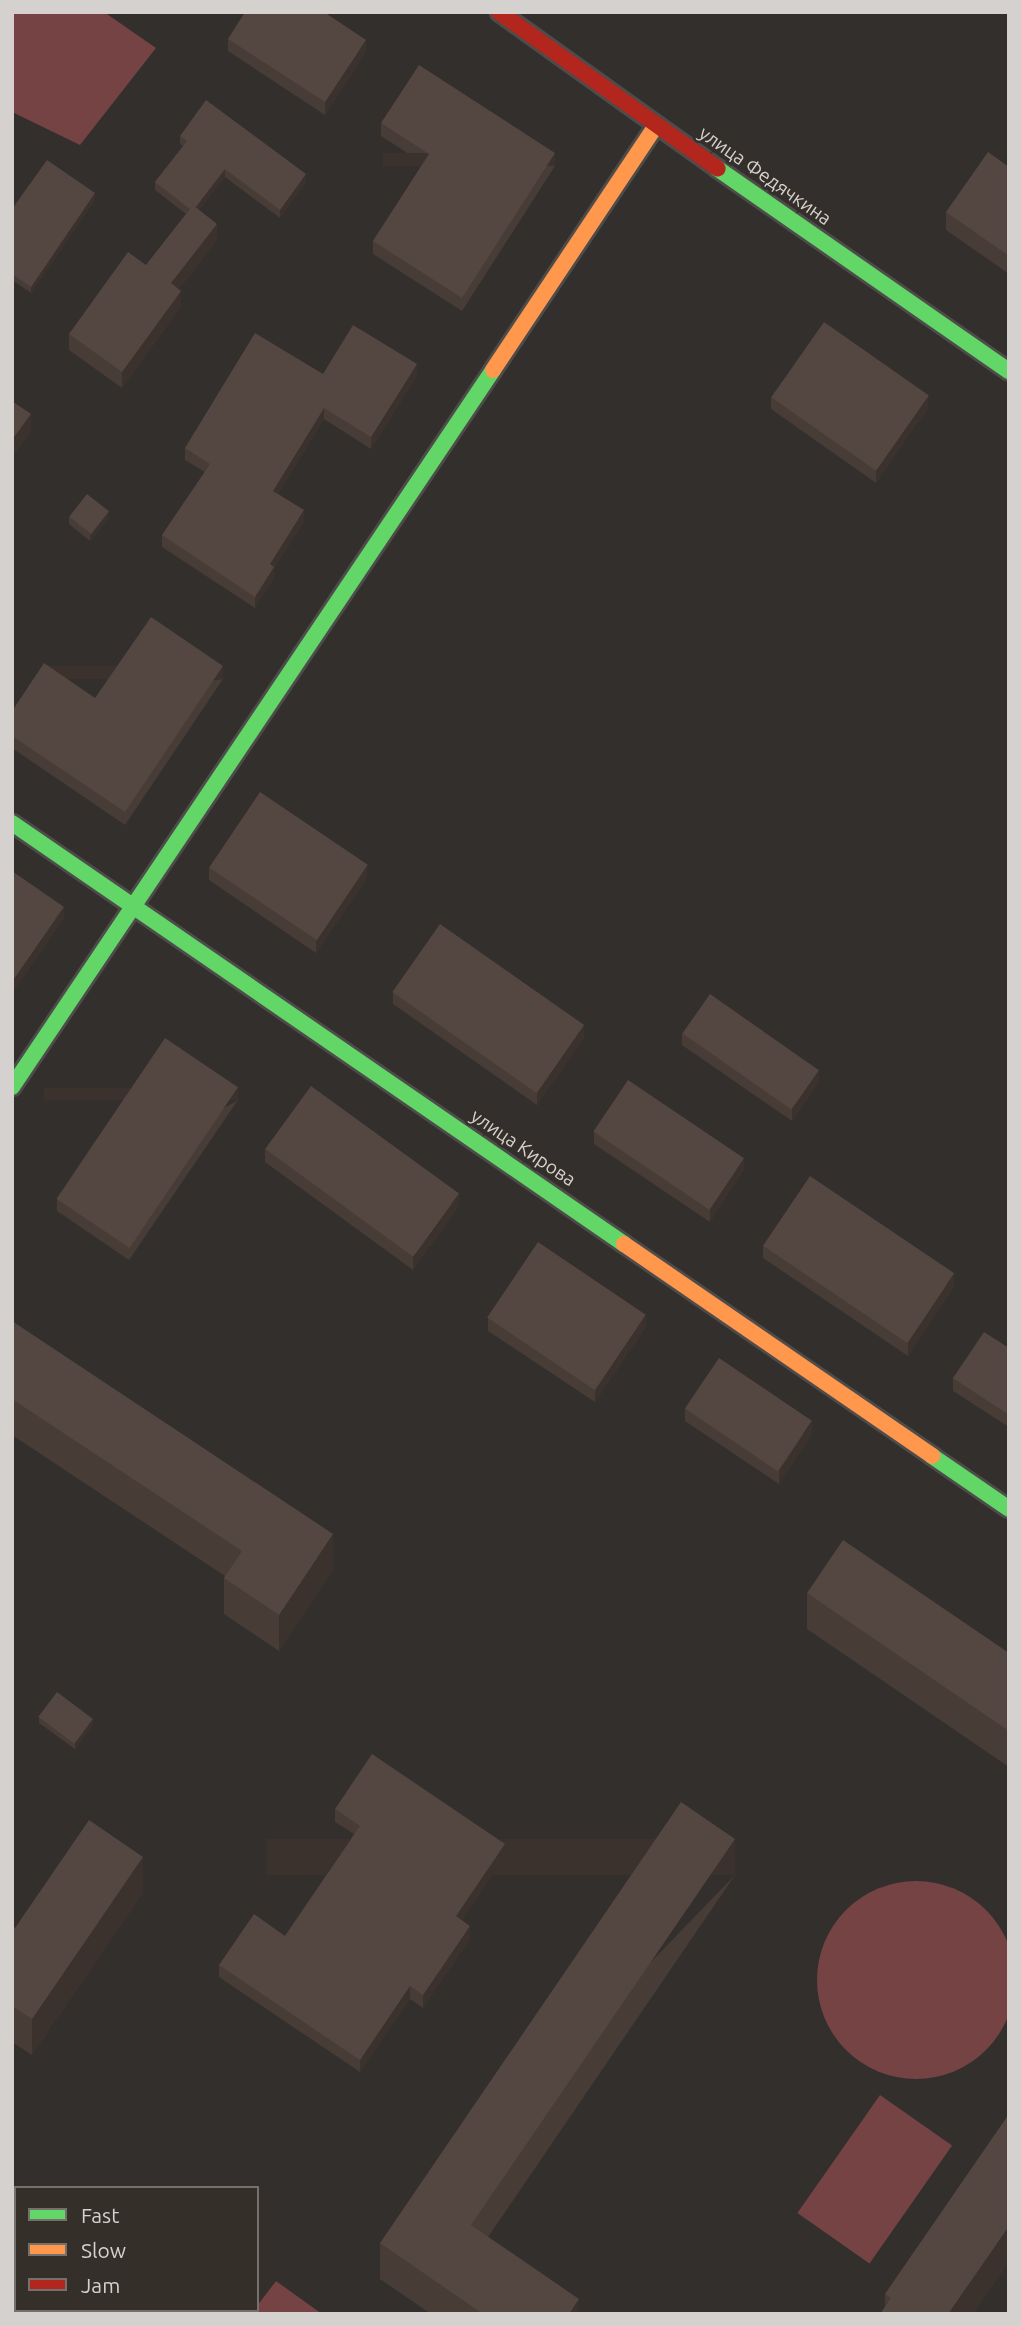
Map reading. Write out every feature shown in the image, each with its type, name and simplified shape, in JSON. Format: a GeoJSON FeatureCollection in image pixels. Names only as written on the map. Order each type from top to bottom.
{"type":"FeatureCollection","features":[{"type":"Feature","properties":{"kind":"street","name":"улица Федячкина"},"geometry":{"type":"LineString","coordinates":[[499,12],[656,126],[1009,371]]}},
{"type":"Feature","properties":{"kind":"street"},"geometry":{"type":"LineString","coordinates":[[12,1087],[135,909],[656,126]]}},
{"type":"Feature","properties":{"kind":"street","name":"улица Кирова"},"geometry":{"type":"LineString","coordinates":[[12,823],[1009,1509]]}},
{"type":"Feature","properties":{"kind":"shaded area"},"geometry":{"type":"Polygon","coordinates":[[[12,12],[104,12],[156,48],[80,145],[12,112],[12,12]]]}},
{"type":"Feature","properties":{"kind":"shaded area"},"geometry":{"type":"Polygon","coordinates":[[[916,1881],[935,1882],[954,1888],[971,1897],[986,1910],[999,1925],[1008,1942],[1014,1961],[1014,1999],[1008,2018],[999,2035],[986,2050],[971,2063],[954,2072],[935,2078],[916,2079],[897,2078],[878,2072],[861,2063],[846,2050],[833,2035],[824,2018],[818,1999],[817,1980],[818,1961],[824,1942],[833,1925],[846,1910],[861,1897],[878,1888],[897,1882],[916,1881]]]}},
{"type":"Feature","properties":{"kind":"shaded area"},"geometry":{"type":"Polygon","coordinates":[[[880,2095],[952,2145],[869,2263],[797,2213],[880,2095]]]}},
{"type":"Feature","properties":{"kind":"shaded area"},"geometry":{"type":"Polygon","coordinates":[[[14,2276],[14,2312],[177,2314],[12,2314],[14,2276]]]}},
{"type":"Feature","properties":{"kind":"shaded area"},"geometry":{"type":"Polygon","coordinates":[[[276,2281],[322,2314],[251,2314],[259,2312],[259,2303],[276,2281]]]}},
{"type":"Feature","properties":{"kind":"building"},"geometry":{"type":"Polygon","coordinates":[[[245,12],[324,12],[366,40],[325,102],[228,39],[245,12]]]}},
{"type":"Feature","properties":{"kind":"building"},"geometry":{"type":"Polygon","coordinates":[[[419,65],[555,153],[462,298],[373,241],[429,154],[381,123],[419,65]]]}},
{"type":"Feature","properties":{"kind":"building"},"geometry":{"type":"Polygon","coordinates":[[[206,100],[306,174],[280,210],[225,169],[196,207],[193,205],[190,209],[155,182],[187,141],[180,136],[206,100]]]}},
{"type":"Feature","properties":{"kind":"building"},"geometry":{"type":"Polygon","coordinates":[[[988,152],[1009,167],[1009,256],[946,212],[988,152]]]}},
{"type":"Feature","properties":{"kind":"building"},"geometry":{"type":"Polygon","coordinates":[[[47,160],[95,193],[31,287],[12,274],[12,209],[47,160]]]}},
{"type":"Feature","properties":{"kind":"building"},"geometry":{"type":"Polygon","coordinates":[[[193,205],[217,224],[171,283],[181,291],[122,372],[69,334],[128,252],[146,265],[193,205]]]}},
{"type":"Feature","properties":{"kind":"building"},"geometry":{"type":"Polygon","coordinates":[[[824,322],[929,395],[876,471],[771,397],[824,322]]]}},
{"type":"Feature","properties":{"kind":"building"},"geometry":{"type":"Polygon","coordinates":[[[353,325],[417,364],[371,437],[324,408],[273,491],[304,510],[270,564],[274,567],[255,597],[162,535],[210,464],[185,448],[255,333],[323,374],[353,325]]]}},
{"type":"Feature","properties":{"kind":"building"},"geometry":{"type":"Polygon","coordinates":[[[12,401],[31,414],[12,440],[12,401]]]}},
{"type":"Feature","properties":{"kind":"building"},"geometry":{"type":"Polygon","coordinates":[[[87,494],[109,511],[91,534],[69,517],[87,494]]]}},
{"type":"Feature","properties":{"kind":"building"},"geometry":{"type":"Polygon","coordinates":[[[151,617],[223,666],[125,812],[12,736],[12,711],[44,663],[95,698],[151,617]]]}},
{"type":"Feature","properties":{"kind":"building"},"geometry":{"type":"Polygon","coordinates":[[[260,792],[368,865],[317,940],[209,867],[260,792]]]}},
{"type":"Feature","properties":{"kind":"building"},"geometry":{"type":"Polygon","coordinates":[[[12,871],[64,907],[12,982],[12,871]]]}},
{"type":"Feature","properties":{"kind":"building"},"geometry":{"type":"Polygon","coordinates":[[[440,924],[584,1025],[537,1093],[392,992],[440,924]]]}},
{"type":"Feature","properties":{"kind":"building"},"geometry":{"type":"Polygon","coordinates":[[[710,994],[819,1070],[791,1110],[682,1033],[710,994]]]}},
{"type":"Feature","properties":{"kind":"building"},"geometry":{"type":"Polygon","coordinates":[[[165,1038],[238,1087],[129,1248],[57,1199],[165,1038]]]}},
{"type":"Feature","properties":{"kind":"building"},"geometry":{"type":"Polygon","coordinates":[[[628,1080],[744,1158],[709,1210],[593,1131],[628,1080]]]}},
{"type":"Feature","properties":{"kind":"building"},"geometry":{"type":"Polygon","coordinates":[[[311,1086],[459,1194],[413,1257],[265,1149],[311,1086]]]}},
{"type":"Feature","properties":{"kind":"building"},"geometry":{"type":"Polygon","coordinates":[[[810,1176],[954,1273],[907,1343],[763,1246],[810,1176]]]}},
{"type":"Feature","properties":{"kind":"building"},"geometry":{"type":"Polygon","coordinates":[[[538,1242],[646,1315],[595,1390],[487,1317],[538,1242]]]}},
{"type":"Feature","properties":{"kind":"building"},"geometry":{"type":"Polygon","coordinates":[[[12,1321],[333,1534],[279,1615],[224,1578],[242,1551],[12,1399],[12,1321]]]}},
{"type":"Feature","properties":{"kind":"building"},"geometry":{"type":"Polygon","coordinates":[[[984,1332],[1009,1348],[1009,1415],[953,1378],[984,1332]]]}},
{"type":"Feature","properties":{"kind":"building"},"geometry":{"type":"Polygon","coordinates":[[[719,1358],[812,1421],[778,1471],[685,1409],[719,1358]]]}},
{"type":"Feature","properties":{"kind":"building"},"geometry":{"type":"Polygon","coordinates":[[[843,1540],[1009,1653],[1009,1731],[807,1593],[843,1540]]]}},
{"type":"Feature","properties":{"kind":"building"},"geometry":{"type":"Polygon","coordinates":[[[57,1692],[93,1719],[74,1744],[38,1717],[57,1692]]]}},
{"type":"Feature","properties":{"kind":"building"},"geometry":{"type":"Polygon","coordinates":[[[372,1754],[505,1844],[456,1916],[470,1926],[423,1995],[410,1986],[360,2060],[219,1965],[254,1914],[285,1936],[360,1826],[335,1809],[372,1754]]]}},
{"type":"Feature","properties":{"kind":"building"},"geometry":{"type":"Polygon","coordinates":[[[681,1802],[735,1839],[471,2225],[579,2299],[569,2314],[483,2314],[380,2243],[681,1802]]]}},
{"type":"Feature","properties":{"kind":"building"},"geometry":{"type":"Polygon","coordinates":[[[89,1820],[143,1857],[32,2019],[12,2006],[12,1926],[15,1928],[89,1820]]]}},
{"type":"Feature","properties":{"kind":"building"},"geometry":{"type":"Polygon","coordinates":[[[1009,2114],[1009,2226],[948,2314],[880,2314],[891,2298],[885,2294],[1009,2114]]]}},
{"type":"Feature","properties":{"kind":"traffic: fast"},"geometry":{"type":"LineString","coordinates":[[718,169],[1009,371]]}},
{"type":"Feature","properties":{"kind":"traffic: fast"},"geometry":{"type":"LineString","coordinates":[[12,1087],[493,370]]}},
{"type":"Feature","properties":{"kind":"traffic: fast"},"geometry":{"type":"LineString","coordinates":[[12,823],[624,1244]]}},
{"type":"Feature","properties":{"kind":"traffic: fast"},"geometry":{"type":"LineString","coordinates":[[932,1456],[1009,1509]]}},
{"type":"Feature","properties":{"kind":"traffic: slow"},"geometry":{"type":"LineString","coordinates":[[493,370],[656,126]]}},
{"type":"Feature","properties":{"kind":"traffic: slow"},"geometry":{"type":"LineString","coordinates":[[624,1244],[932,1456]]}},
{"type":"Feature","properties":{"kind":"traffic: jam"},"geometry":{"type":"LineString","coordinates":[[499,12],[718,169]]}}]}
